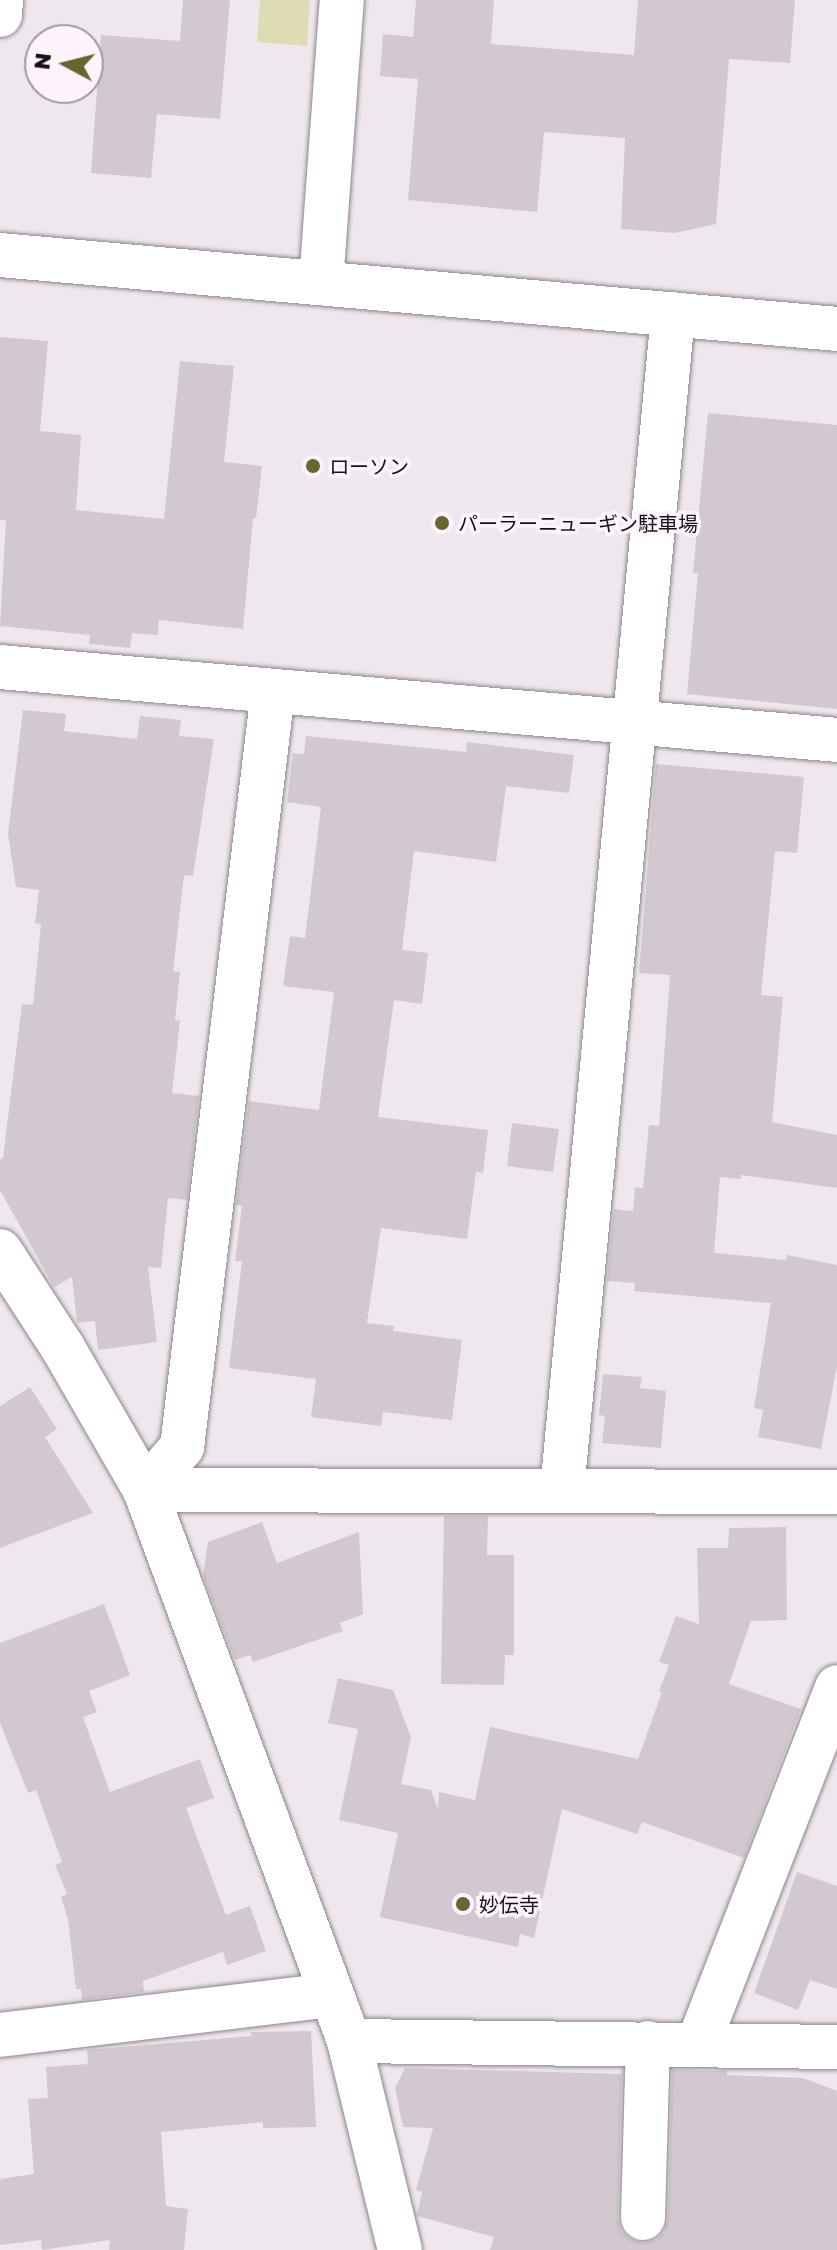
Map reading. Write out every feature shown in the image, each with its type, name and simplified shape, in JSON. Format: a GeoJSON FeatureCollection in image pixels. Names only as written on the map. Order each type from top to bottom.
{"type":"FeatureCollection","features":[{"type":"Feature","properties":{"kind":"street"},"geometry":{"type":"LineString","coordinates":[[0,15],[1,0]]}},
{"type":"Feature","properties":{"kind":"street"},"geometry":{"type":"LineString","coordinates":[[321,283],[342,0]]}},
{"type":"Feature","properties":{"kind":"street"},"geometry":{"type":"LineString","coordinates":[[0,255],[837,329]]}},
{"type":"Feature","properties":{"kind":"street"},"geometry":{"type":"LineString","coordinates":[[562,1491],[673,314]]}},
{"type":"Feature","properties":{"kind":"street"},"geometry":{"type":"LineString","coordinates":[[0,667],[837,740]]}},
{"type":"Feature","properties":{"kind":"street"},"geometry":{"type":"LineString","coordinates":[[145,1490],[182,1447],[273,691]]}},
{"type":"Feature","properties":{"kind":"street"},"geometry":{"type":"LineString","coordinates":[[0,1251],[63,1348],[145,1490],[329,1995],[349,2041],[400,2250]]}},
{"type":"Feature","properties":{"kind":"street"},"geometry":{"type":"LineString","coordinates":[[145,1490],[837,1492]]}},
{"type":"Feature","properties":{"kind":"street"},"geometry":{"type":"LineString","coordinates":[[698,2044],[837,1687]]}},
{"type":"Feature","properties":{"kind":"street"},"geometry":{"type":"LineString","coordinates":[[0,2035],[329,1995]]}},
{"type":"Feature","properties":{"kind":"street"},"geometry":{"type":"LineString","coordinates":[[349,2041],[837,2047]]}},
{"type":"Feature","properties":{"kind":"street"},"geometry":{"type":"LineString","coordinates":[[643,2218],[648,2043]]}},
{"type":"Feature","properties":{"kind":"green space"},"geometry":{"type":"Polygon","coordinates":[[[260,0],[310,0],[307,46],[257,42],[260,0]]]}},
{"type":"Feature","properties":{"kind":"building"},"geometry":{"type":"Polygon","coordinates":[[[183,0],[230,0],[220,119],[157,114],[151,178],[91,173],[96,104],[104,104],[104,35],[180,41],[183,0]]]}},
{"type":"Feature","properties":{"kind":"building"},"geometry":{"type":"Polygon","coordinates":[[[416,0],[494,0],[491,44],[634,55],[638,0],[795,0],[790,63],[729,59],[716,224],[675,233],[621,229],[625,138],[544,132],[537,212],[408,200],[418,79],[380,76],[383,34],[413,37],[416,0]]]}},
{"type":"Feature","properties":{"kind":"building"},"geometry":{"type":"Polygon","coordinates":[[[0,337],[48,341],[40,431],[81,435],[76,510],[164,519],[180,361],[234,366],[224,462],[262,466],[256,518],[253,518],[243,629],[159,620],[158,635],[132,633],[130,648],[89,644],[90,635],[0,626],[6,520],[0,520],[0,337]]]}},
{"type":"Feature","properties":{"kind":"building"},"geometry":{"type":"Polygon","coordinates":[[[708,413],[837,425],[837,709],[687,694],[698,573],[693,573],[708,413]]]}},
{"type":"Feature","properties":{"kind":"building"},"geometry":{"type":"Polygon","coordinates":[[[23,710],[66,714],[64,731],[137,739],[140,716],[181,720],[179,736],[214,739],[193,876],[184,875],[173,971],[180,972],[175,1020],[180,1021],[172,1093],[199,1096],[187,1200],[168,1198],[161,1268],[148,1267],[157,1342],[98,1350],[95,1321],[77,1323],[72,1277],[54,1287],[0,1190],[0,1160],[3,1158],[22,1004],[33,1005],[41,924],[35,923],[39,890],[16,887],[8,834],[23,710]]]}},
{"type":"Feature","properties":{"kind":"building"},"geometry":{"type":"Polygon","coordinates":[[[306,736],[466,752],[467,742],[574,755],[569,793],[506,786],[496,862],[414,851],[402,950],[428,953],[422,1004],[394,1000],[378,1117],[488,1130],[483,1173],[476,1172],[467,1239],[381,1228],[367,1323],[394,1326],[393,1331],[462,1340],[452,1420],[383,1412],[381,1426],[311,1417],[316,1379],[229,1368],[242,1261],[235,1261],[242,1206],[236,1205],[249,1101],[319,1110],[334,992],[283,986],[290,936],[305,938],[321,807],[287,802],[293,753],[304,754],[306,736]]]}},
{"type":"Feature","properties":{"kind":"building"},"geometry":{"type":"Polygon","coordinates":[[[656,764],[804,777],[797,853],[775,851],[761,995],[783,997],[772,1122],[837,1135],[837,1188],[741,1175],[741,1179],[720,1177],[714,1253],[786,1260],[787,1255],[837,1265],[837,1366],[821,1449],[758,1437],[763,1410],[754,1408],[771,1303],[634,1291],[635,1283],[607,1281],[614,1209],[633,1211],[635,1187],[643,1188],[649,1125],[659,1126],[670,975],[639,973],[656,764]]]}},
{"type":"Feature","properties":{"kind":"building"},"geometry":{"type":"Polygon","coordinates":[[[512,1123],[559,1129],[553,1172],[507,1166],[512,1123]]]}},
{"type":"Feature","properties":{"kind":"building"},"geometry":{"type":"Polygon","coordinates":[[[603,1374],[642,1377],[640,1388],[666,1391],[661,1448],[602,1443],[605,1416],[599,1415],[603,1374]]]}},
{"type":"Feature","properties":{"kind":"building"},"geometry":{"type":"Polygon","coordinates":[[[30,1387],[57,1429],[45,1437],[93,1513],[0,1548],[0,1406],[30,1387]]]}},
{"type":"Feature","properties":{"kind":"building"},"geometry":{"type":"Polygon","coordinates":[[[444,1516],[488,1516],[487,1555],[514,1555],[514,1655],[505,1655],[504,1685],[441,1684],[444,1516]]]}},
{"type":"Feature","properties":{"kind":"building"},"geometry":{"type":"Polygon","coordinates":[[[262,1522],[277,1563],[359,1532],[363,1614],[340,1623],[343,1631],[253,1662],[250,1655],[235,1660],[203,1576],[208,1542],[262,1522]]]}},
{"type":"Feature","properties":{"kind":"building"},"geometry":{"type":"Polygon","coordinates":[[[786,1527],[787,1620],[751,1621],[729,1684],[801,1709],[744,1858],[642,1822],[637,1834],[562,1809],[534,1938],[520,1934],[518,1947],[380,1917],[398,1833],[339,1820],[358,1729],[328,1723],[338,1678],[393,1690],[411,1737],[401,1784],[431,1790],[438,1809],[439,1792],[475,1800],[490,1727],[638,1759],[662,1692],[659,1691],[669,1665],[659,1662],[676,1616],[699,1624],[697,1548],[728,1548],[729,1528],[786,1527]]]}},
{"type":"Feature","properties":{"kind":"building"},"geometry":{"type":"Polygon","coordinates":[[[104,1604],[130,1675],[89,1691],[97,1712],[83,1717],[110,1792],[200,1759],[214,1798],[186,1808],[226,1915],[250,1906],[266,1951],[227,1965],[223,1952],[143,1981],[144,1992],[82,2000],[81,1989],[76,1989],[68,1919],[61,1897],[67,1894],[55,1865],[62,1862],[36,1790],[28,1793],[0,1723],[0,1643],[104,1604]]]}},
{"type":"Feature","properties":{"kind":"building"},"geometry":{"type":"Polygon","coordinates":[[[797,1872],[837,1886],[837,1989],[810,1980],[798,2010],[754,1993],[797,1872]]]}},
{"type":"Feature","properties":{"kind":"building"},"geometry":{"type":"Polygon","coordinates":[[[311,2031],[316,2127],[263,2128],[263,2122],[161,2132],[166,2206],[188,2209],[184,2250],[109,2250],[110,2240],[42,2250],[41,2240],[0,2245],[0,2179],[34,2174],[28,2099],[48,2098],[46,2067],[88,2064],[87,2050],[252,2036],[250,2032],[311,2031]]]}},
{"type":"Feature","properties":{"kind":"building"},"geometry":{"type":"Polygon","coordinates":[[[405,2068],[622,2074],[618,2218],[621,2231],[629,2239],[642,2243],[656,2240],[664,2232],[668,2219],[672,2070],[803,2078],[837,2091],[837,2250],[490,2250],[494,2237],[417,2216],[422,2192],[416,2190],[433,2128],[403,2127],[395,2088],[405,2068]]]}},
{"type":"Feature","properties":{"kind":"place","name":"ローソン"},"geometry":{"type":"Point","coordinates":[313,466]}},
{"type":"Feature","properties":{"kind":"place","name":"パーラーニューギン駐車場"},"geometry":{"type":"Point","coordinates":[442,523]}},
{"type":"Feature","properties":{"kind":"place","name":"妙伝寺"},"geometry":{"type":"Point","coordinates":[463,1904]}}]}
